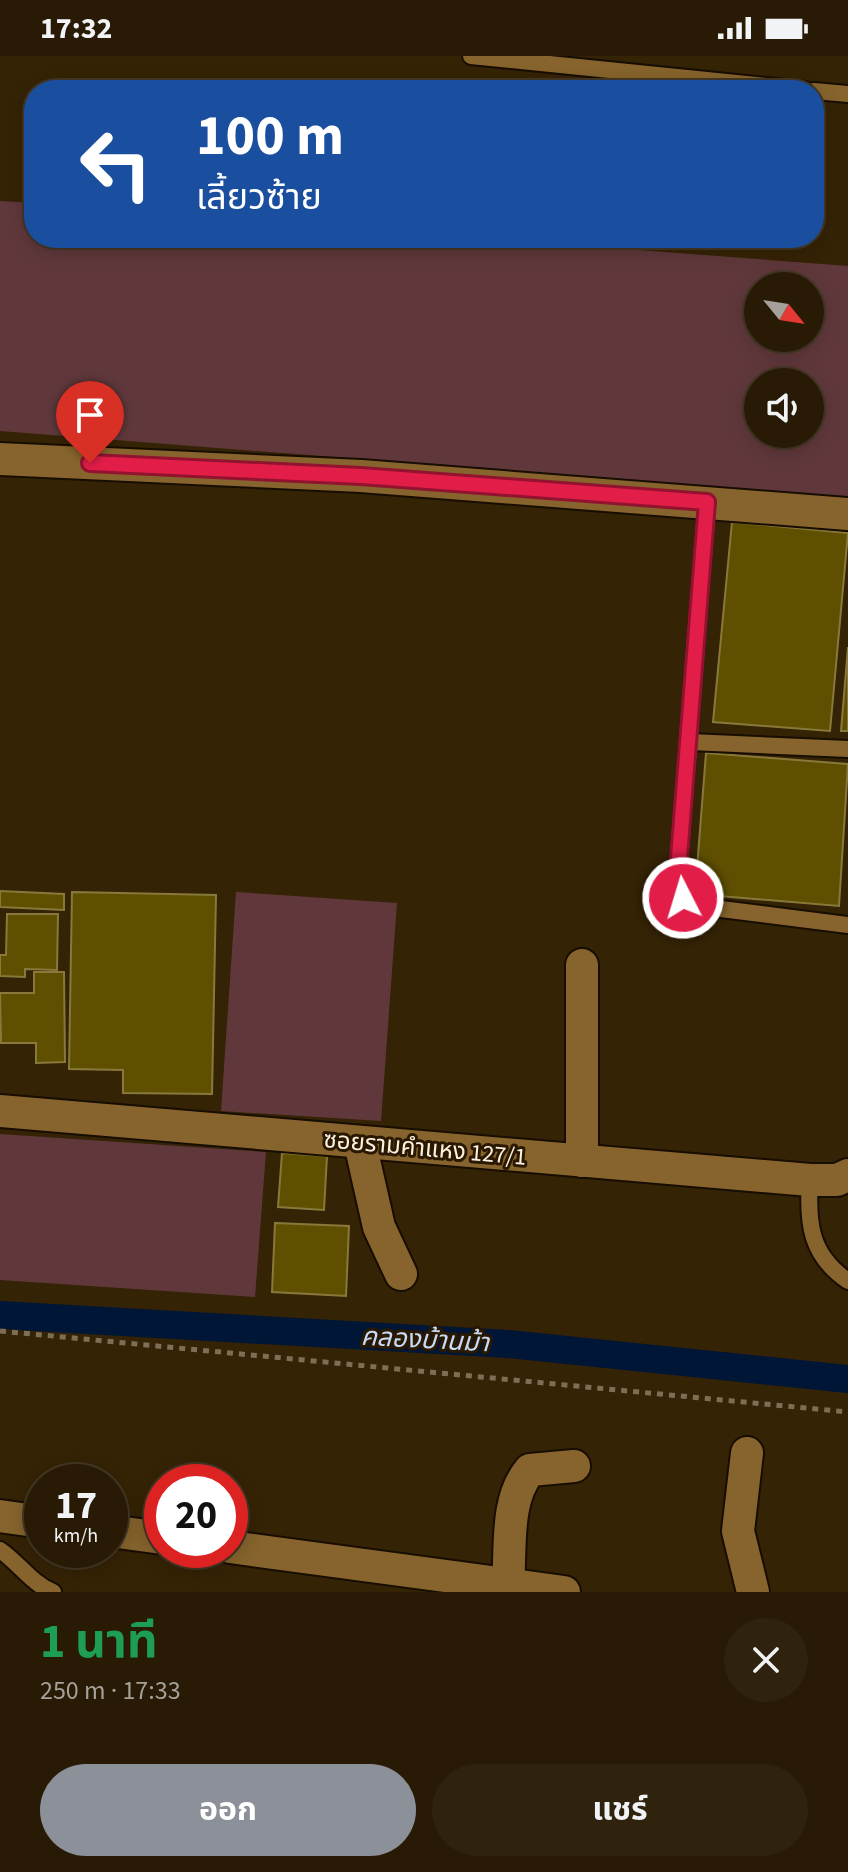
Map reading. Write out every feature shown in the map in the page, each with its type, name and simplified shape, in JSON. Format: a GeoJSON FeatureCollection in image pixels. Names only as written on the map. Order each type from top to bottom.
{"type":"FeatureCollection","features":[{"type":"Feature","properties":{"kind":"street"},"geometry":{"type":"LineString","coordinates":[[0,459],[361,476],[848,514]]}},
{"type":"Feature","properties":{"kind":"street"},"geometry":{"type":"LineString","coordinates":[[582,965],[582,1161]]}},
{"type":"Feature","properties":{"kind":"street","name":"ซอยรามคำแหง 127/1"},"geometry":{"type":"LineString","coordinates":[[0,1111],[810,1180],[837,1180],[848,1175]]}},
{"type":"Feature","properties":{"kind":"street"},"geometry":{"type":"LineString","coordinates":[[360,1143],[379,1227],[401,1274]]}},
{"type":"Feature","properties":{"kind":"street"},"geometry":{"type":"LineString","coordinates":[[747,1453],[738,1531],[753,1592]]}},
{"type":"Feature","properties":{"kind":"street"},"geometry":{"type":"LineString","coordinates":[[508,1584],[515,1500],[522,1479],[530,1470],[574,1466]]}},
{"type":"Feature","properties":{"kind":"street"},"geometry":{"type":"LineString","coordinates":[[0,1516],[24,1519]]}},
{"type":"Feature","properties":{"kind":"street"},"geometry":{"type":"LineString","coordinates":[[248,1549],[564,1592]]}},
{"type":"Feature","properties":{"kind":"lane"},"geometry":{"type":"LineString","coordinates":[[471,56],[707,80]]}},
{"type":"Feature","properties":{"kind":"lane"},"geometry":{"type":"LineString","coordinates":[[824,92],[848,94]]}},
{"type":"Feature","properties":{"kind":"lane"},"geometry":{"type":"LineString","coordinates":[[707,502],[677,883],[683,898],[697,906],[848,925]]}},
{"type":"Feature","properties":{"kind":"lane"},"geometry":{"type":"LineString","coordinates":[[690,742],[848,749]]}},
{"type":"Feature","properties":{"kind":"lane"},"geometry":{"type":"LineString","coordinates":[[810,1180],[810,1231],[816,1251],[830,1269],[848,1281]]}},
{"type":"Feature","properties":{"kind":"lane"},"geometry":{"type":"LineString","coordinates":[[0,1550],[24,1569],[39,1587],[53,1592]]}},
{"type":"Feature","properties":{"kind":"path"},"geometry":{"type":"LineString","coordinates":[[0,1331],[848,1412]]}},
{"type":"Feature","properties":{"kind":"shaded area"},"geometry":{"type":"Polygon","coordinates":[[[0,201],[24,202],[24,248],[613,248],[848,266],[848,497],[0,431],[0,201]]]}},
{"type":"Feature","properties":{"kind":"shaded area"},"geometry":{"type":"Polygon","coordinates":[[[236,892],[397,903],[381,1121],[221,1111],[236,892]]]}},
{"type":"Feature","properties":{"kind":"shaded area"},"geometry":{"type":"Polygon","coordinates":[[[0,1134],[266,1152],[255,1297],[0,1280],[0,1134]]]}},
{"type":"Feature","properties":{"kind":"building"},"geometry":{"type":"Polygon","coordinates":[[[732,522],[848,533],[830,731],[713,722],[732,522]]]}},
{"type":"Feature","properties":{"kind":"building"},"geometry":{"type":"Polygon","coordinates":[[[848,647],[848,731],[841,731],[848,647]]]}},
{"type":"Feature","properties":{"kind":"building"},"geometry":{"type":"Polygon","coordinates":[[[706,753],[848,764],[839,906],[695,894],[706,753]]]}},
{"type":"Feature","properties":{"kind":"building"},"geometry":{"type":"Polygon","coordinates":[[[0,891],[64,894],[64,910],[0,907],[0,891]]]}},
{"type":"Feature","properties":{"kind":"building"},"geometry":{"type":"Polygon","coordinates":[[[72,892],[216,895],[212,1094],[123,1093],[123,1070],[69,1069],[72,892]]]}},
{"type":"Feature","properties":{"kind":"building"},"geometry":{"type":"Polygon","coordinates":[[[7,914],[58,914],[57,970],[25,969],[25,977],[0,976],[0,955],[6,955],[7,914]]]}},
{"type":"Feature","properties":{"kind":"building"},"geometry":{"type":"Polygon","coordinates":[[[34,972],[64,972],[65,1062],[36,1063],[36,1043],[1,1043],[0,993],[34,993],[34,972]]]}},
{"type":"Feature","properties":{"kind":"building"},"geometry":{"type":"Polygon","coordinates":[[[282,1153],[327,1156],[324,1210],[278,1207],[282,1153]]]}},
{"type":"Feature","properties":{"kind":"building"},"geometry":{"type":"Polygon","coordinates":[[[275,1223],[349,1226],[346,1296],[272,1292],[275,1223]]]}},
{"type":"Feature","properties":{"kind":"waterway","name":"คลองบ้านม้า"},"geometry":{"type":"LineString","coordinates":[[0,1315],[508,1344],[848,1379]]}},
{"type":"Feature","properties":{"kind":"route"},"geometry":{"type":"LineString","coordinates":[[90,463],[361,476],[707,502],[677,883],[683,898]]}}]}
